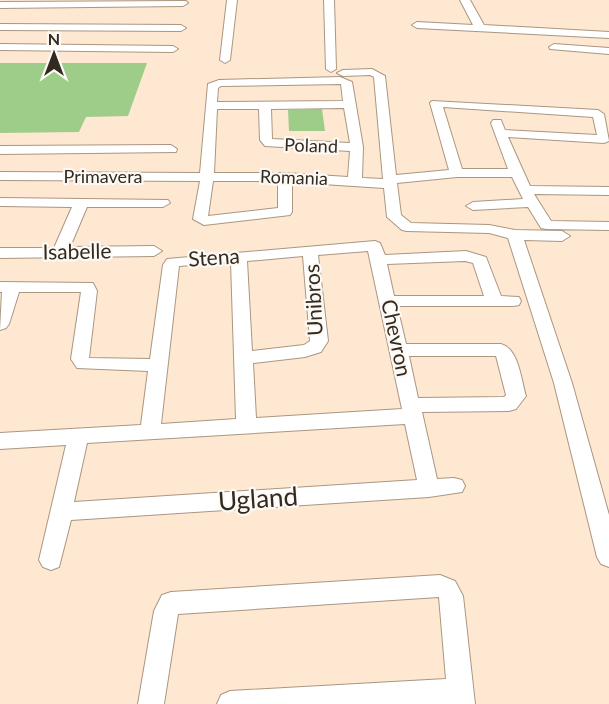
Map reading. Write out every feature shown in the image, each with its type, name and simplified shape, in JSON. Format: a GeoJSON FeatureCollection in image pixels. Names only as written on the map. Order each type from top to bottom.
{"type":"FeatureCollection","features":[{"type":"Feature","properties":{"kind":"street"},"geometry":{"type":"LineString","coordinates":[[225,60],[232,0]]}},
{"type":"Feature","properties":{"kind":"street"},"geometry":{"type":"LineString","coordinates":[[329,0],[338,74],[346,82],[357,147],[355,182]]}},
{"type":"Feature","properties":{"kind":"street"},"geometry":{"type":"LineString","coordinates":[[465,0],[480,28]]}},
{"type":"Feature","properties":{"kind":"street"},"geometry":{"type":"LineString","coordinates":[[0,5],[183,3]]}},
{"type":"Feature","properties":{"kind":"street"},"geometry":{"type":"LineString","coordinates":[[417,25],[609,35]]}},
{"type":"Feature","properties":{"kind":"street"},"geometry":{"type":"LineString","coordinates":[[0,27],[181,28]]}},
{"type":"Feature","properties":{"kind":"street"},"geometry":{"type":"LineString","coordinates":[[135,49],[144,28]]}},
{"type":"Feature","properties":{"kind":"street"},"geometry":{"type":"LineString","coordinates":[[574,33],[582,49]]}},
{"type":"Feature","properties":{"kind":"street"},"geometry":{"type":"LineString","coordinates":[[554,46],[609,51]]}},
{"type":"Feature","properties":{"kind":"street"},"geometry":{"type":"LineString","coordinates":[[0,47],[173,49]]}},
{"type":"Feature","properties":{"kind":"street"},"geometry":{"type":"LineString","coordinates":[[285,177],[285,212],[204,221],[200,219],[207,177],[212,86],[372,72],[379,75],[388,182],[394,218],[407,227],[489,229],[515,235],[609,236]]}},
{"type":"Feature","properties":{"kind":"street"},"geometry":{"type":"LineString","coordinates":[[458,173],[436,103],[598,114],[609,154]]}},
{"type":"Feature","properties":{"kind":"street"},"geometry":{"type":"LineString","coordinates":[[212,106],[350,104]]}},
{"type":"Feature","properties":{"kind":"street","name":"Poland"},"geometry":{"type":"LineString","coordinates":[[265,105],[266,140],[270,143],[357,147]]}},
{"type":"Feature","properties":{"kind":"street"},"geometry":{"type":"LineString","coordinates":[[492,107],[517,173],[528,197],[546,225],[609,226]]}},
{"type":"Feature","properties":{"kind":"street"},"geometry":{"type":"LineString","coordinates":[[500,133],[604,139]]}},
{"type":"Feature","properties":{"kind":"street"},"geometry":{"type":"LineString","coordinates":[[0,150],[171,149]]}},
{"type":"Feature","properties":{"kind":"street","name":"Romania"},"geometry":{"type":"LineString","coordinates":[[207,177],[285,177],[388,182],[458,173],[517,173]]}},
{"type":"Feature","properties":{"kind":"street","name":"Primavera"},"geometry":{"type":"LineString","coordinates":[[0,177],[207,177]]}},
{"type":"Feature","properties":{"kind":"street"},"geometry":{"type":"LineString","coordinates":[[473,206],[528,197],[609,191]]}},
{"type":"Feature","properties":{"kind":"street"},"geometry":{"type":"LineString","coordinates":[[0,202],[163,203]]}},
{"type":"Feature","properties":{"kind":"street"},"geometry":{"type":"LineString","coordinates":[[60,252],[81,203]]}},
{"type":"Feature","properties":{"kind":"street"},"geometry":{"type":"LineString","coordinates":[[515,235],[563,383],[609,557]]}},
{"type":"Feature","properties":{"kind":"street","name":"Stena"},"geometry":{"type":"LineString","coordinates":[[150,432],[171,265],[179,260],[371,246],[378,249],[380,260]]}},
{"type":"Feature","properties":{"kind":"street","name":"Unibros"},"geometry":{"type":"LineString","coordinates":[[243,358],[315,348],[319,341],[310,250]]}},
{"type":"Feature","properties":{"kind":"street","name":"Isabelle"},"geometry":{"type":"LineString","coordinates":[[0,253],[154,251]]}},
{"type":"Feature","properties":{"kind":"street"},"geometry":{"type":"LineString","coordinates":[[239,256],[246,426]]}},
{"type":"Feature","properties":{"kind":"street"},"geometry":{"type":"LineString","coordinates":[[380,260],[466,256],[480,260],[494,300]]}},
{"type":"Feature","properties":{"kind":"street","name":"Chevron"},"geometry":{"type":"LineString","coordinates":[[380,260],[429,488]]}},
{"type":"Feature","properties":{"kind":"street"},"geometry":{"type":"LineString","coordinates":[[0,324],[6,287],[87,287],[89,291],[80,359],[83,364],[158,365]]}},
{"type":"Feature","properties":{"kind":"street"},"geometry":{"type":"LineString","coordinates":[[388,301],[513,300]]}},
{"type":"Feature","properties":{"kind":"street"},"geometry":{"type":"LineString","coordinates":[[0,441],[246,426],[509,404],[516,396],[504,353],[501,350],[399,350]]}},
{"type":"Feature","properties":{"kind":"street"},"geometry":{"type":"LineString","coordinates":[[51,560],[78,436]]}},
{"type":"Feature","properties":{"kind":"street","name":"Ugland"},"geometry":{"type":"LineString","coordinates":[[62,512],[454,486]]}},
{"type":"Feature","properties":{"kind":"street"},"geometry":{"type":"LineString","coordinates":[[151,704],[166,612],[171,603],[440,586],[447,589],[451,596],[462,697],[230,704]]}},
{"type":"Feature","properties":{"kind":"green space"},"geometry":{"type":"Polygon","coordinates":[[[0,63],[147,63],[128,116],[86,117],[79,132],[0,133],[0,63]]]}},
{"type":"Feature","properties":{"kind":"green space"},"geometry":{"type":"Polygon","coordinates":[[[322,109],[325,131],[289,131],[288,110],[322,109]]]}}]}
